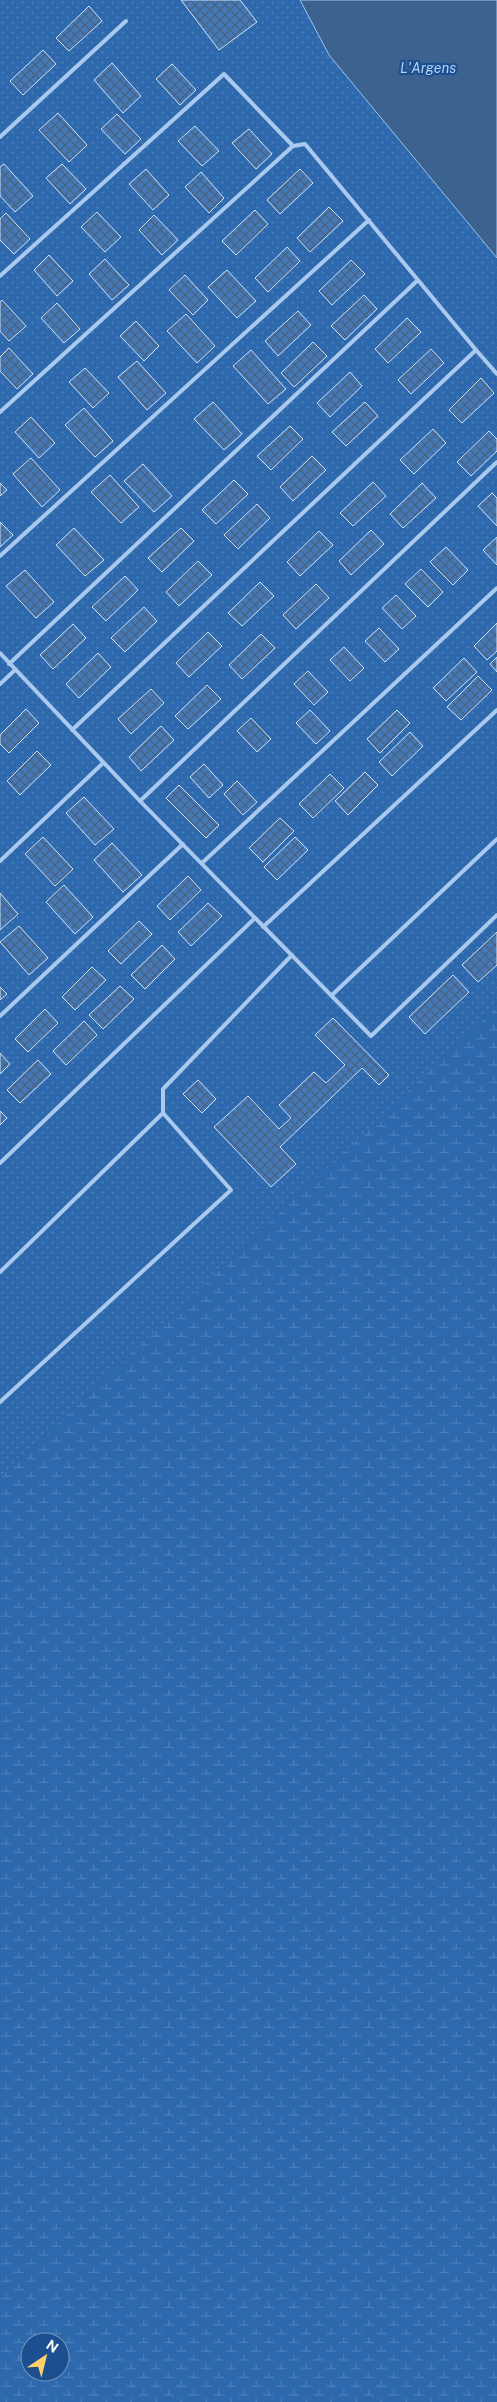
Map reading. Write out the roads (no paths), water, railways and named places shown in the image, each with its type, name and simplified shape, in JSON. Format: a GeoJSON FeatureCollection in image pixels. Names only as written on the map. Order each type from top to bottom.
{"type":"FeatureCollection","features":[{"type":"Feature","properties":{"kind":"lane"},"geometry":{"type":"LineString","coordinates":[[0,137],[126,22]]}},
{"type":"Feature","properties":{"kind":"lane"},"geometry":{"type":"LineString","coordinates":[[0,276],[224,74],[293,146]]}},
{"type":"Feature","properties":{"kind":"lane"},"geometry":{"type":"LineString","coordinates":[[0,412],[293,146],[305,144],[497,374]]}},
{"type":"Feature","properties":{"kind":"lane"},"geometry":{"type":"LineString","coordinates":[[0,556],[369,220]]}},
{"type":"Feature","properties":{"kind":"lane"},"geometry":{"type":"LineString","coordinates":[[9,664],[418,280]]}},
{"type":"Feature","properties":{"kind":"lane"},"geometry":{"type":"LineString","coordinates":[[72,730],[476,350]]}},
{"type":"Feature","properties":{"kind":"lane"},"geometry":{"type":"LineString","coordinates":[[140,801],[497,462]]}},
{"type":"Feature","properties":{"kind":"lane"},"geometry":{"type":"LineString","coordinates":[[202,863],[497,588]]}},
{"type":"Feature","properties":{"kind":"lane"},"geometry":{"type":"LineString","coordinates":[[0,653],[103,763],[371,1036],[497,915]]}},
{"type":"Feature","properties":{"kind":"lane"},"geometry":{"type":"LineString","coordinates":[[0,684],[15,670]]}},
{"type":"Feature","properties":{"kind":"lane"},"geometry":{"type":"LineString","coordinates":[[263,927],[497,710]]}},
{"type":"Feature","properties":{"kind":"lane"},"geometry":{"type":"LineString","coordinates":[[0,862],[103,763]]}},
{"type":"Feature","properties":{"kind":"lane"},"geometry":{"type":"LineString","coordinates":[[332,995],[497,839]]}},
{"type":"Feature","properties":{"kind":"lane"},"geometry":{"type":"LineString","coordinates":[[0,1016],[183,844]]}},
{"type":"Feature","properties":{"kind":"lane"},"geometry":{"type":"LineString","coordinates":[[0,1163],[255,918]]}},
{"type":"Feature","properties":{"kind":"lane"},"geometry":{"type":"LineString","coordinates":[[0,1402],[231,1190],[163,1113],[163,1089],[292,955]]}},
{"type":"Feature","properties":{"kind":"lane"},"geometry":{"type":"LineString","coordinates":[[0,1272],[163,1113]]}},
{"type":"Feature","properties":{"kind":"water","name":"L'Argens"},"geometry":{"type":"Polygon","coordinates":[[[300,0],[497,0],[497,258],[329,55],[300,0]]]}}]}
